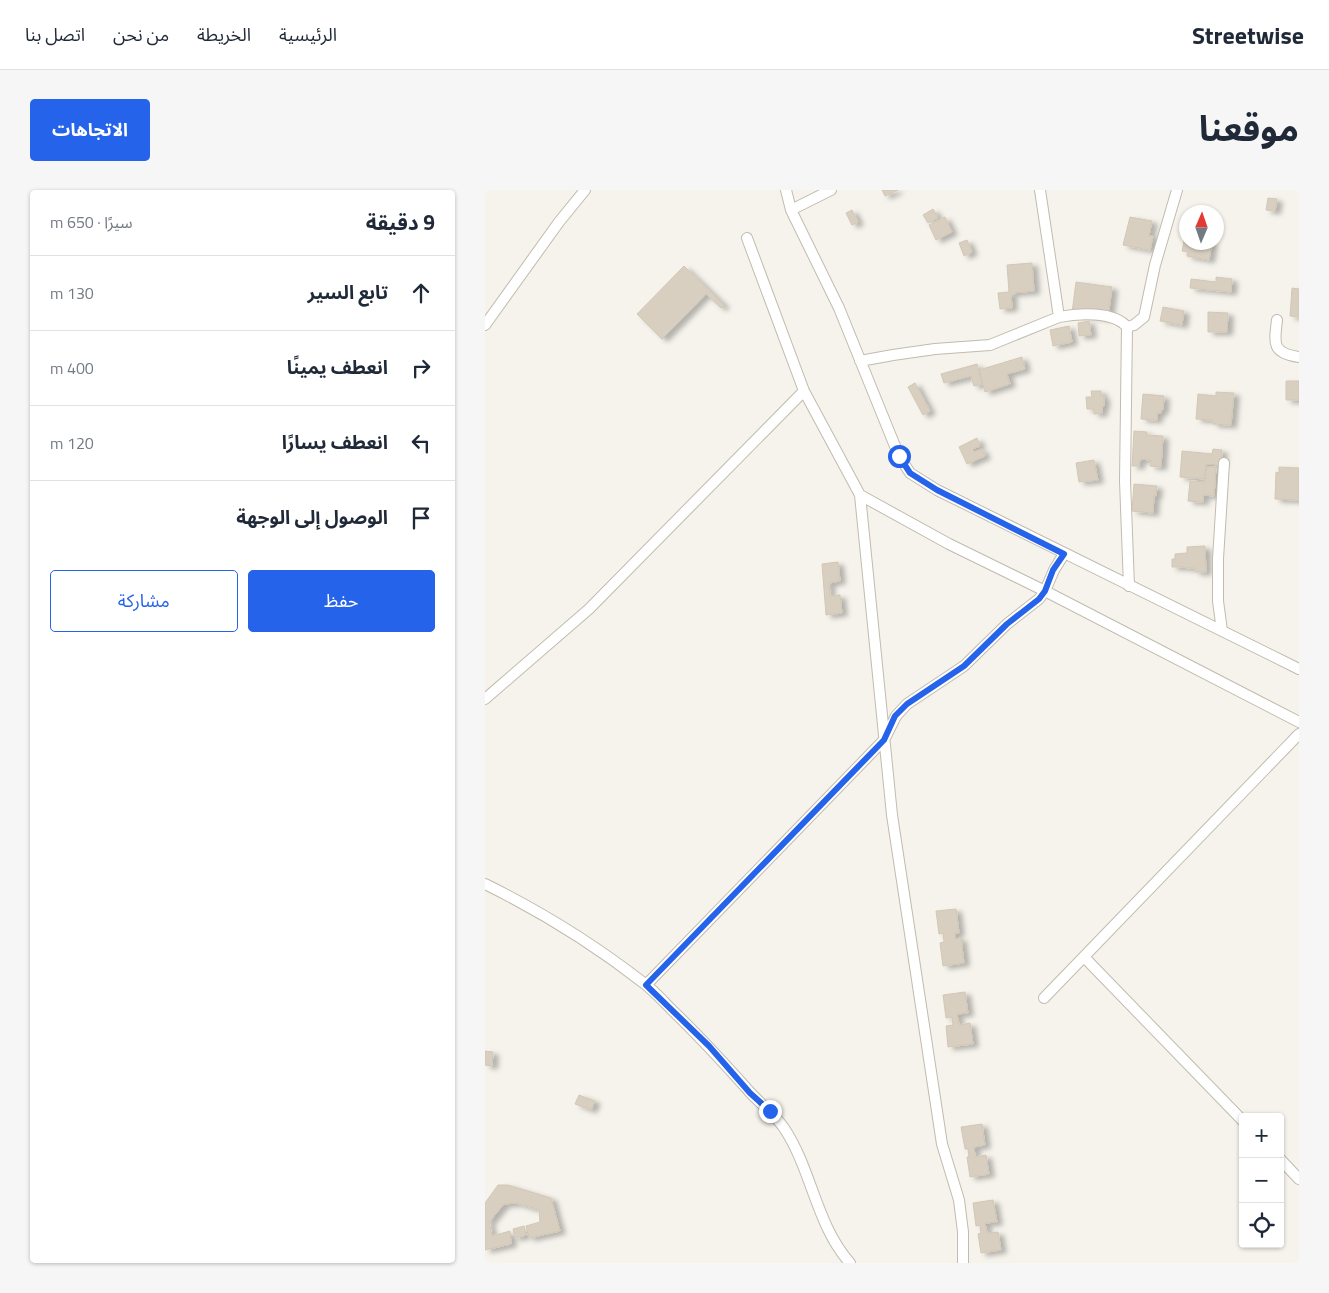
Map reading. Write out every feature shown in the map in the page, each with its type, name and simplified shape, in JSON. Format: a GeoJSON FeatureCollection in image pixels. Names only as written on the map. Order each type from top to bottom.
{"type":"FeatureCollection","features":[{"type":"Feature","properties":{"kind":"street"},"geometry":{"type":"LineString","coordinates":[[485,326],[559,222],[585,190]]}},
{"type":"Feature","properties":{"kind":"street"},"geometry":{"type":"LineString","coordinates":[[786,190],[791,210],[839,308],[899,456],[910,473],[937,490],[1064,554],[1299,669]]}},
{"type":"Feature","properties":{"kind":"street"},"geometry":{"type":"LineString","coordinates":[[791,210],[831,190]]}},
{"type":"Feature","properties":{"kind":"street"},"geometry":{"type":"LineString","coordinates":[[1040,190],[1059,317]]}},
{"type":"Feature","properties":{"kind":"street"},"geometry":{"type":"LineString","coordinates":[[1127,327],[1134,325],[1144,317],[1155,265],[1177,190]]}},
{"type":"Feature","properties":{"kind":"street"},"geometry":{"type":"LineString","coordinates":[[747,238],[805,391],[860,495],[892,815],[937,1118],[942,1144],[959,1200],[963,1232],[963,1263]]}},
{"type":"Feature","properties":{"kind":"street"},"geometry":{"type":"LineString","coordinates":[[861,361],[918,351],[990,345],[1071,314],[1087,314],[1120,319],[1127,327],[1125,481],[1129,586]]}},
{"type":"Feature","properties":{"kind":"street"},"geometry":{"type":"LineString","coordinates":[[1277,320],[1275,344],[1279,351],[1287,355],[1299,357]]}},
{"type":"Feature","properties":{"kind":"street"},"geometry":{"type":"LineString","coordinates":[[485,699],[589,609],[805,391]]}},
{"type":"Feature","properties":{"kind":"street"},"geometry":{"type":"LineString","coordinates":[[1222,631],[1217,601],[1224,463]]}},
{"type":"Feature","properties":{"kind":"street"},"geometry":{"type":"LineString","coordinates":[[860,495],[949,544],[1045,591],[1299,722]]}},
{"type":"Feature","properties":{"kind":"street"},"geometry":{"type":"LineString","coordinates":[[646,985],[884,740],[895,716],[907,704],[964,666],[1007,624],[1039,599],[1045,591],[1053,570],[1064,554]]}},
{"type":"Feature","properties":{"kind":"street"},"geometry":{"type":"LineString","coordinates":[[1044,998],[1299,734]]}},
{"type":"Feature","properties":{"kind":"street"},"geometry":{"type":"LineString","coordinates":[[485,884],[561,924],[646,985],[709,1046],[750,1093],[778,1119],[793,1143],[817,1206],[839,1251],[850,1263]]}},
{"type":"Feature","properties":{"kind":"street"},"geometry":{"type":"LineString","coordinates":[[1084,957],[1239,1117]]}},
{"type":"Feature","properties":{"kind":"street"},"geometry":{"type":"LineString","coordinates":[[1284,1163],[1299,1178]]}},
{"type":"Feature","properties":{"kind":"building"},"geometry":{"type":"Polygon","coordinates":[[[882,190],[898,190],[885,196],[882,190]]]}},
{"type":"Feature","properties":{"kind":"building"},"geometry":{"type":"Polygon","coordinates":[[[1268,198],[1277,199],[1275,211],[1266,210],[1268,198]]]}},
{"type":"Feature","properties":{"kind":"building"},"geometry":{"type":"Polygon","coordinates":[[[933,209],[938,218],[928,223],[923,215],[933,209]]]}},
{"type":"Feature","properties":{"kind":"building"},"geometry":{"type":"Polygon","coordinates":[[[852,210],[858,222],[852,225],[846,213],[852,210]]]}},
{"type":"Feature","properties":{"kind":"building"},"geometry":{"type":"Polygon","coordinates":[[[945,217],[952,232],[936,240],[929,225],[945,217]]]}},
{"type":"Feature","properties":{"kind":"building"},"geometry":{"type":"Polygon","coordinates":[[[1130,217],[1152,221],[1149,236],[1153,236],[1150,250],[1123,245],[1130,217]]]}},
{"type":"Feature","properties":{"kind":"building"},"geometry":{"type":"Polygon","coordinates":[[[967,240],[972,252],[964,256],[959,243],[967,240]]]}},
{"type":"Feature","properties":{"kind":"building"},"geometry":{"type":"Polygon","coordinates":[[[1211,250],[1209,260],[1187,256],[1188,252],[1182,251],[1211,250]]]}},
{"type":"Feature","properties":{"kind":"building"},"geometry":{"type":"Polygon","coordinates":[[[1032,263],[1034,291],[1011,293],[1012,308],[1000,309],[998,293],[1009,292],[1007,265],[1032,263]]]}},
{"type":"Feature","properties":{"kind":"building"},"geometry":{"type":"Polygon","coordinates":[[[684,266],[724,305],[721,308],[706,294],[662,339],[637,314],[684,266]]]}},
{"type":"Feature","properties":{"kind":"building"},"geometry":{"type":"Polygon","coordinates":[[[1216,277],[1232,279],[1231,292],[1190,288],[1191,279],[1216,282],[1216,277]]]}},
{"type":"Feature","properties":{"kind":"building"},"geometry":{"type":"Polygon","coordinates":[[[1076,282],[1112,287],[1108,318],[1072,313],[1076,282]]]}},
{"type":"Feature","properties":{"kind":"building"},"geometry":{"type":"Polygon","coordinates":[[[1292,288],[1299,289],[1299,317],[1290,316],[1292,288]]]}},
{"type":"Feature","properties":{"kind":"building"},"geometry":{"type":"Polygon","coordinates":[[[1163,307],[1184,311],[1182,325],[1160,321],[1163,307]]]}},
{"type":"Feature","properties":{"kind":"building"},"geometry":{"type":"Polygon","coordinates":[[[1208,312],[1228,313],[1227,332],[1208,332],[1208,312]]]}},
{"type":"Feature","properties":{"kind":"building"},"geometry":{"type":"Polygon","coordinates":[[[1089,321],[1091,335],[1079,336],[1078,323],[1089,321]]]}},
{"type":"Feature","properties":{"kind":"building"},"geometry":{"type":"Polygon","coordinates":[[[1069,326],[1072,342],[1053,346],[1050,330],[1069,326]]]}},
{"type":"Feature","properties":{"kind":"building"},"geometry":{"type":"Polygon","coordinates":[[[1022,357],[1025,369],[1007,374],[1010,384],[985,392],[979,370],[1022,357]]]}},
{"type":"Feature","properties":{"kind":"building"},"geometry":{"type":"Polygon","coordinates":[[[977,364],[982,384],[974,386],[971,376],[944,383],[941,374],[977,364]]]}},
{"type":"Feature","properties":{"kind":"building"},"geometry":{"type":"Polygon","coordinates":[[[1286,381],[1299,381],[1299,400],[1286,400],[1286,381]]]}},
{"type":"Feature","properties":{"kind":"building"},"geometry":{"type":"Polygon","coordinates":[[[915,383],[930,411],[923,415],[908,387],[915,383]]]}},
{"type":"Feature","properties":{"kind":"building"},"geometry":{"type":"Polygon","coordinates":[[[1091,391],[1101,391],[1101,396],[1104,396],[1102,413],[1094,414],[1094,409],[1087,409],[1086,397],[1092,397],[1091,391]]]}},
{"type":"Feature","properties":{"kind":"building"},"geometry":{"type":"Polygon","coordinates":[[[1216,392],[1234,393],[1231,425],[1213,424],[1213,420],[1196,419],[1198,394],[1216,396],[1216,392]]]}},
{"type":"Feature","properties":{"kind":"building"},"geometry":{"type":"Polygon","coordinates":[[[1143,394],[1164,396],[1163,410],[1161,410],[1161,413],[1157,413],[1157,420],[1141,419],[1143,394]]]}},
{"type":"Feature","properties":{"kind":"building"},"geometry":{"type":"Polygon","coordinates":[[[1134,431],[1147,432],[1146,435],[1163,436],[1161,467],[1150,466],[1151,460],[1140,459],[1139,466],[1132,466],[1134,431]]]}},
{"type":"Feature","properties":{"kind":"building"},"geometry":{"type":"Polygon","coordinates":[[[977,438],[980,446],[973,449],[974,452],[982,449],[985,456],[967,464],[959,447],[977,438]]]}},
{"type":"Feature","properties":{"kind":"building"},"geometry":{"type":"Polygon","coordinates":[[[1213,449],[1222,450],[1221,465],[1206,464],[1205,479],[1180,477],[1182,451],[1212,454],[1213,449]]]}},
{"type":"Feature","properties":{"kind":"building"},"geometry":{"type":"Polygon","coordinates":[[[1094,460],[1098,480],[1079,482],[1076,463],[1094,460]]]}},
{"type":"Feature","properties":{"kind":"building"},"geometry":{"type":"Polygon","coordinates":[[[1206,467],[1216,467],[1214,496],[1203,495],[1203,502],[1188,501],[1190,481],[1205,482],[1206,467]]]}},
{"type":"Feature","properties":{"kind":"building"},"geometry":{"type":"Polygon","coordinates":[[[1279,467],[1299,468],[1299,500],[1275,499],[1276,472],[1279,473],[1279,467]]]}},
{"type":"Feature","properties":{"kind":"building"},"geometry":{"type":"Polygon","coordinates":[[[1134,484],[1157,486],[1156,496],[1154,496],[1153,513],[1132,511],[1134,484]]]}},
{"type":"Feature","properties":{"kind":"building"},"geometry":{"type":"Polygon","coordinates":[[[1205,546],[1206,572],[1195,572],[1195,568],[1172,567],[1172,559],[1175,559],[1175,554],[1187,553],[1187,547],[1205,546]]]}},
{"type":"Feature","properties":{"kind":"building"},"geometry":{"type":"Polygon","coordinates":[[[838,562],[840,581],[829,583],[830,596],[840,595],[842,613],[826,615],[822,564],[838,562]]]}},
{"type":"Feature","properties":{"kind":"building"},"geometry":{"type":"Polygon","coordinates":[[[956,909],[959,933],[955,933],[955,939],[961,938],[964,963],[943,966],[940,943],[944,942],[943,933],[939,934],[936,911],[956,909]]]}},
{"type":"Feature","properties":{"kind":"building"},"geometry":{"type":"Polygon","coordinates":[[[965,992],[968,1013],[957,1014],[959,1025],[970,1023],[973,1044],[948,1047],[946,1026],[953,1025],[952,1017],[946,1018],[943,995],[965,992]]]}},
{"type":"Feature","properties":{"kind":"building"},"geometry":{"type":"Polygon","coordinates":[[[485,1051],[493,1052],[492,1066],[485,1065],[485,1051]]]}},
{"type":"Feature","properties":{"kind":"building"},"geometry":{"type":"Polygon","coordinates":[[[579,1095],[595,1101],[591,1110],[575,1104],[579,1095]]]}},
{"type":"Feature","properties":{"kind":"building"},"geometry":{"type":"Polygon","coordinates":[[[982,1124],[985,1145],[974,1147],[975,1157],[986,1155],[989,1174],[970,1177],[967,1157],[969,1157],[968,1149],[965,1149],[961,1127],[982,1124]]]}},
{"type":"Feature","properties":{"kind":"building"},"geometry":{"type":"Polygon","coordinates":[[[498,1185],[508,1185],[551,1198],[560,1231],[529,1238],[526,1226],[540,1222],[539,1210],[516,1203],[504,1204],[489,1222],[492,1236],[510,1231],[511,1244],[485,1250],[485,1203],[498,1185]]]}},
{"type":"Feature","properties":{"kind":"building"},"geometry":{"type":"Polygon","coordinates":[[[993,1200],[997,1222],[985,1223],[987,1233],[998,1232],[1001,1250],[981,1253],[978,1234],[981,1233],[980,1225],[976,1226],[973,1203],[993,1200]]]}},
{"type":"Feature","properties":{"kind":"building"},"geometry":{"type":"Polygon","coordinates":[[[524,1226],[526,1235],[515,1238],[513,1229],[524,1226]]]}},
{"type":"Feature","properties":{"kind":"route"},"geometry":{"type":"LineString","coordinates":[[770,1111],[750,1093],[709,1046],[646,985],[884,740],[895,716],[907,704],[964,666],[1007,624],[1039,599],[1045,591],[1053,570],[1064,554],[918,479],[910,473],[899,456]]}}]}
